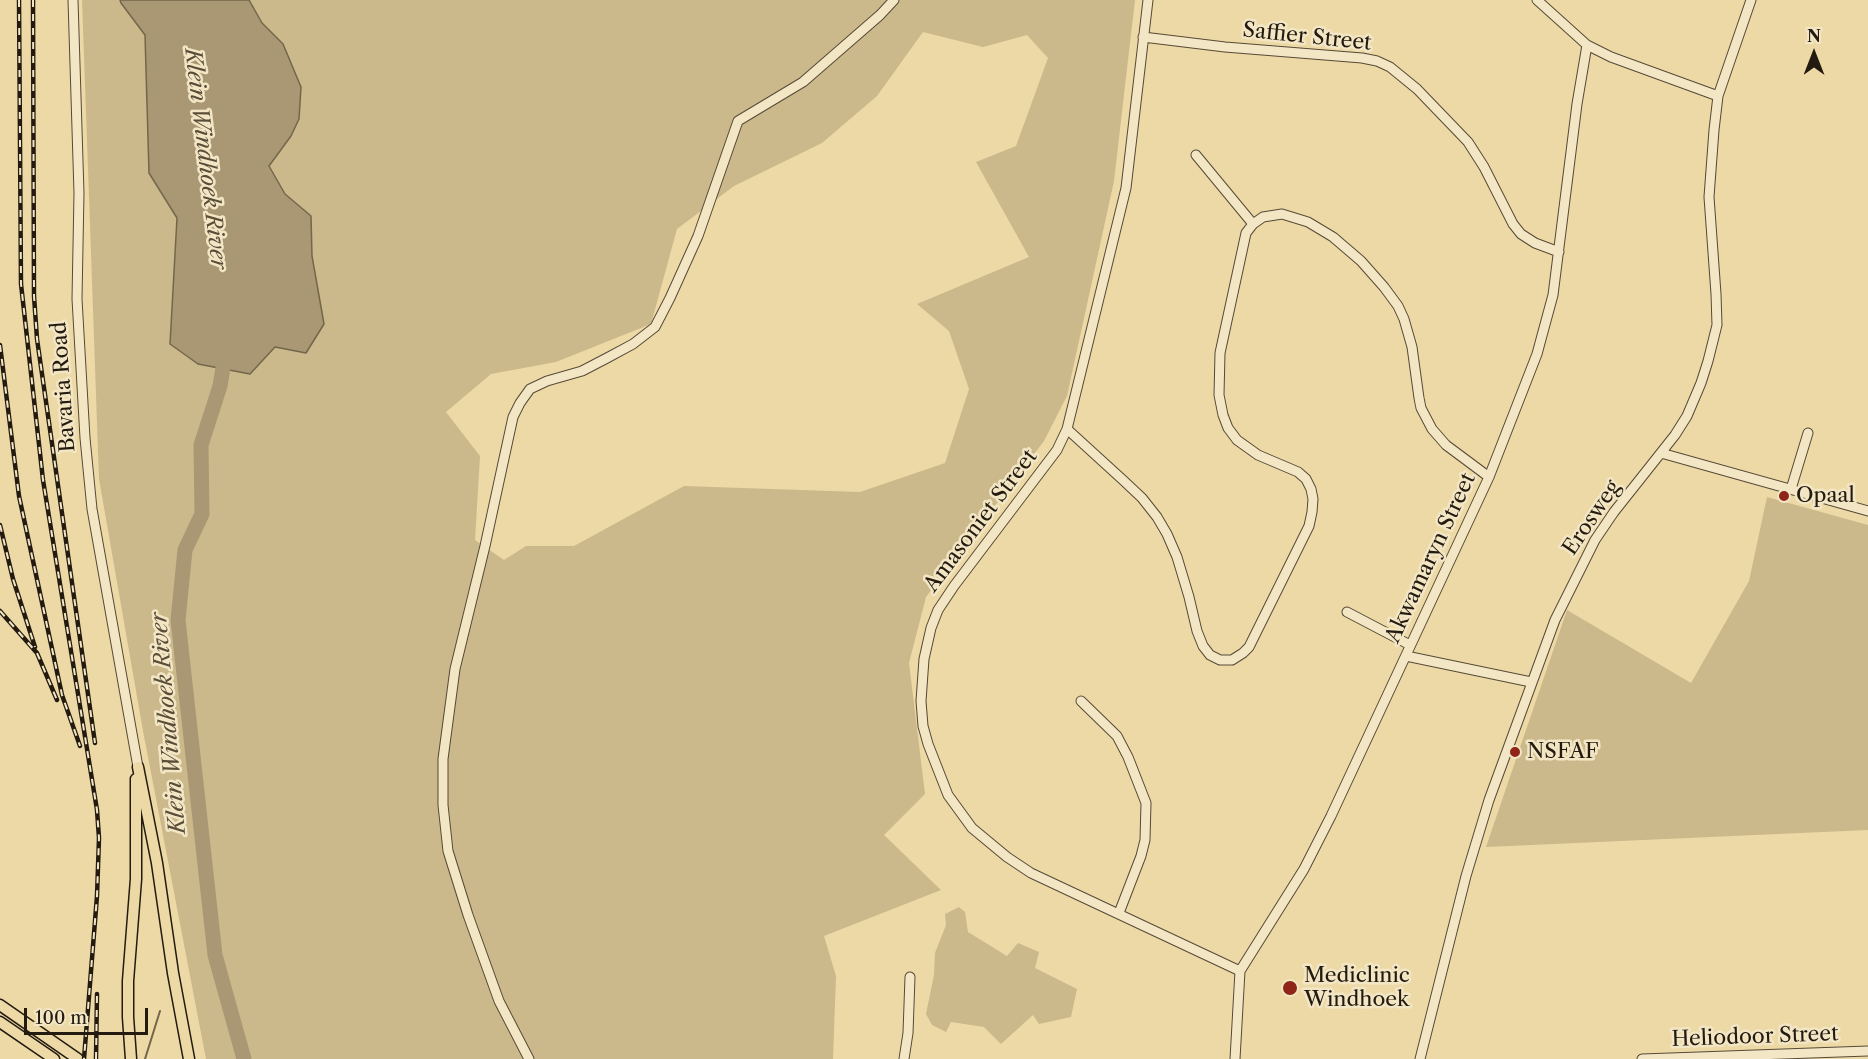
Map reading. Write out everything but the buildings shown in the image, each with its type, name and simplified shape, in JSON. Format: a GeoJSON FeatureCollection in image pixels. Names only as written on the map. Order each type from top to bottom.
{"type":"FeatureCollection","features":[{"type":"Feature","properties":{"kind":"main road"},"geometry":{"type":"LineString","coordinates":[[131,1059],[128,981],[136,879],[138,767]]}},
{"type":"Feature","properties":{"kind":"main road"},"geometry":{"type":"LineString","coordinates":[[138,767],[157,863],[173,973],[189,1059]]}},
{"type":"Feature","properties":{"kind":"main road"},"geometry":{"type":"LineString","coordinates":[[0,1005],[78,1059]]}},
{"type":"Feature","properties":{"kind":"main road"},"geometry":{"type":"LineString","coordinates":[[0,1022],[54,1059]]}},
{"type":"Feature","properties":{"kind":"street","name":"Bavaria Road"},"geometry":{"type":"LineString","coordinates":[[73,0],[80,192],[76,299],[85,438],[92,509],[138,767]]}},
{"type":"Feature","properties":{"kind":"street"},"geometry":{"type":"LineString","coordinates":[[529,1059],[499,1000],[468,915],[448,851],[443,794],[443,759],[455,669],[513,417],[530,389],[547,381],[582,371],[633,344],[655,327],[698,237],[738,121],[803,82],[894,0]]}},
{"type":"Feature","properties":{"kind":"street","name":"Amasoniet Street"},"geometry":{"type":"LineString","coordinates":[[1148,0],[1126,188],[1067,429],[1057,450],[938,610],[924,659],[921,701],[923,726],[948,795],[972,828],[1007,857],[1031,873],[1240,971]]}},
{"type":"Feature","properties":{"kind":"street"},"geometry":{"type":"LineString","coordinates":[[1537,0],[1587,45],[1718,96]]}},
{"type":"Feature","properties":{"kind":"street","name":"Erosweg"},"geometry":{"type":"LineString","coordinates":[[1420,1059],[1466,876],[1489,800],[1555,620],[1587,552],[1614,512],[1675,435],[1687,416],[1701,383],[1717,325],[1709,196],[1718,96],[1751,0]]}},
{"type":"Feature","properties":{"kind":"street","name":"Saffier Street"},"geometry":{"type":"LineString","coordinates":[[1143,37],[1225,47],[1362,58],[1390,67],[1417,89],[1468,142],[1484,167],[1513,224],[1521,234],[1535,243],[1558,252]]}},
{"type":"Feature","properties":{"kind":"street","name":"Akwamaryn Street"},"geometry":{"type":"LineString","coordinates":[[1235,1059],[1240,971],[1307,863],[1331,816],[1489,477],[1537,354],[1549,312],[1587,45]]}},
{"type":"Feature","properties":{"kind":"street"},"geometry":{"type":"LineString","coordinates":[[1196,155],[1253,224]]}},
{"type":"Feature","properties":{"kind":"street"},"geometry":{"type":"LineString","coordinates":[[1067,429],[1093,450],[1142,498],[1157,517],[1177,557],[1203,646],[1220,660],[1232,660],[1243,653],[1249,647],[1309,526],[1312,512],[1313,499],[1306,479],[1298,472],[1246,448],[1233,434],[1223,415],[1218,382],[1220,353],[1246,233],[1263,217],[1282,214],[1308,222],[1333,237],[1374,275],[1392,297],[1404,319],[1412,347],[1421,408],[1431,429],[1446,446],[1489,477]]}},
{"type":"Feature","properties":{"kind":"street"},"geometry":{"type":"LineString","coordinates":[[1791,489],[1808,434]]}},
{"type":"Feature","properties":{"kind":"street"},"geometry":{"type":"LineString","coordinates":[[1661,453],[1868,511]]}},
{"type":"Feature","properties":{"kind":"street"},"geometry":{"type":"LineString","coordinates":[[1347,612],[1410,645]]}},
{"type":"Feature","properties":{"kind":"street"},"geometry":{"type":"LineString","coordinates":[[1406,656],[1531,682]]}},
{"type":"Feature","properties":{"kind":"street"},"geometry":{"type":"LineString","coordinates":[[1081,701],[1117,736],[1146,803],[1145,840],[1119,913]]}},
{"type":"Feature","properties":{"kind":"street"},"geometry":{"type":"LineString","coordinates":[[904,1059],[908,1033],[910,977]]}},
{"type":"Feature","properties":{"kind":"street","name":"Heliodoor Street"},"geometry":{"type":"LineString","coordinates":[[1642,1059],[1827,1056],[1868,1051]]}},
{"type":"Feature","properties":{"kind":"shaded area"},"geometry":{"type":"Polygon","coordinates":[[[82,0],[120,0],[145,35],[149,173],[177,218],[170,344],[275,347],[324,324],[312,256],[311,216],[285,194],[269,166],[291,136],[283,44],[262,23],[249,0],[1135,0],[1114,181],[1067,396],[1044,441],[926,597],[909,663],[925,794],[884,835],[941,890],[824,936],[836,976],[833,1059],[206,1059],[143,731],[99,479],[82,0]],[[923,32],[877,96],[822,143],[734,186],[677,229],[651,324],[556,362],[491,374],[446,412],[480,456],[475,540],[504,560],[526,546],[574,546],[684,486],[860,492],[945,463],[969,389],[949,331],[917,304],[1029,257],[976,162],[1016,146],[1048,58],[1027,35],[983,47],[923,32]]]}},
{"type":"Feature","properties":{"kind":"shaded area"},"geometry":{"type":"Polygon","coordinates":[[[1767,497],[1868,525],[1868,830],[1486,847],[1567,610],[1691,683],[1749,581],[1767,497]]]}},
{"type":"Feature","properties":{"kind":"shaded area"},"geometry":{"type":"Polygon","coordinates":[[[959,907],[965,912],[968,932],[1007,956],[1018,943],[1039,952],[1035,968],[1077,989],[1071,1017],[1039,1024],[1033,1015],[1001,1044],[984,1027],[951,1022],[946,1032],[932,1025],[926,1014],[934,975],[935,953],[946,925],[945,914],[959,907]]]}},
{"type":"Feature","properties":{"kind":"water"},"geometry":{"type":"Polygon","coordinates":[[[120,0],[249,0],[262,23],[283,44],[301,87],[299,119],[291,136],[269,166],[285,194],[311,216],[312,256],[324,324],[306,353],[275,347],[250,374],[198,364],[170,344],[177,218],[149,173],[145,35],[120,0]]]}},
{"type":"Feature","properties":{"kind":"waterway","name":"Klein Windhoek River"},"geometry":{"type":"LineString","coordinates":[[226,350],[220,386],[201,445],[202,514],[185,550],[178,620],[215,955],[244,1059]]}},
{"type":"Feature","properties":{"kind":"waterway"},"geometry":{"type":"LineString","coordinates":[[145,1059],[160,1011]]}},
{"type":"Feature","properties":{"kind":"railway"},"geometry":{"type":"LineString","coordinates":[[19,0],[21,284],[43,480],[97,810],[99,838],[97,896],[84,1059]]}},
{"type":"Feature","properties":{"kind":"railway"},"geometry":{"type":"LineString","coordinates":[[33,0],[34,296],[37,339],[95,743]]}},
{"type":"Feature","properties":{"kind":"railway"},"geometry":{"type":"LineString","coordinates":[[0,345],[19,496],[62,695],[80,746]]}},
{"type":"Feature","properties":{"kind":"railway"},"geometry":{"type":"LineString","coordinates":[[0,525],[13,579],[35,647]]}},
{"type":"Feature","properties":{"kind":"railway"},"geometry":{"type":"LineString","coordinates":[[0,611],[37,653],[57,700]]}},
{"type":"Feature","properties":{"kind":"railway"},"geometry":{"type":"LineString","coordinates":[[96,1059],[97,994]]}},
{"type":"Feature","properties":{"kind":"place","name":"Opaal"},"geometry":{"type":"Point","coordinates":[1784,496]}},
{"type":"Feature","properties":{"kind":"place","name":"NSFAF"},"geometry":{"type":"Point","coordinates":[1515,752]}},
{"type":"Feature","properties":{"kind":"place","name":"Mediclinic Windhoek"},"geometry":{"type":"Point","coordinates":[1290,988]}}]}
